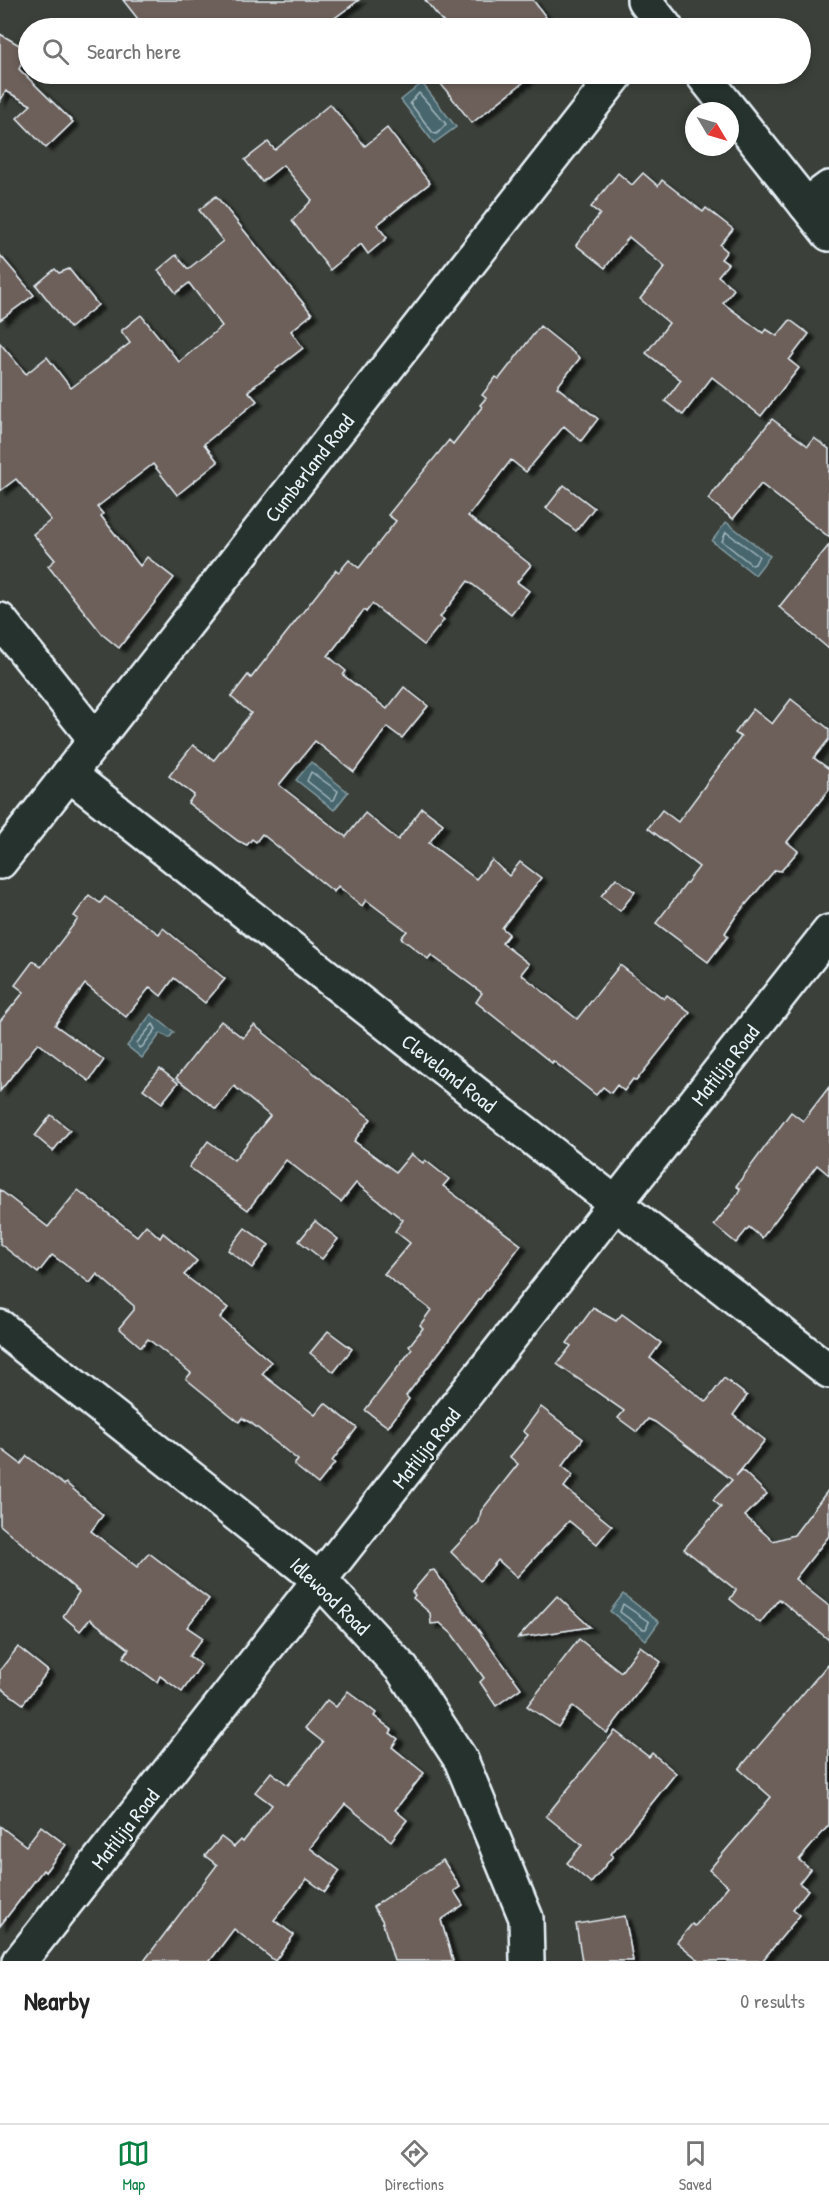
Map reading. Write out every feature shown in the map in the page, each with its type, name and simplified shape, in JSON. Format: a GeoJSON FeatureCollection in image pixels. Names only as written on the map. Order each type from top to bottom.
{"type":"FeatureCollection","features":[{"type":"Feature","properties":{"kind":"street","name":"Cumberland Road"},"geometry":{"type":"LineString","coordinates":[[0,862],[609,84]]}},
{"type":"Feature","properties":{"kind":"street"},"geometry":{"type":"LineString","coordinates":[[712,84],[818,196],[829,234]]}},
{"type":"Feature","properties":{"kind":"street"},"geometry":{"type":"LineString","coordinates":[[0,620],[96,740]]}},
{"type":"Feature","properties":{"kind":"street","name":"Cleveland Road"},"geometry":{"type":"LineString","coordinates":[[69,774],[829,1371]]}},
{"type":"Feature","properties":{"kind":"street","name":"Matilija Road"},"geometry":{"type":"LineString","coordinates":[[20,1961],[829,932]]}},
{"type":"Feature","properties":{"kind":"street","name":"Idlewood Road"},"geometry":{"type":"LineString","coordinates":[[0,1327],[321,1581],[402,1669],[461,1760],[526,1918],[527,1961]]}},
{"type":"Feature","properties":{"kind":"water"},"geometry":{"type":"Polygon","coordinates":[[[423,84],[456,127],[434,143],[401,100],[423,84]]]}},
{"type":"Feature","properties":{"kind":"water"},"geometry":{"type":"Polygon","coordinates":[[[726,522],[770,556],[755,575],[712,541],[726,522]]]}},
{"type":"Feature","properties":{"kind":"water"},"geometry":{"type":"Polygon","coordinates":[[[311,762],[348,792],[334,810],[296,780],[311,762]]]}},
{"type":"Feature","properties":{"kind":"water"},"geometry":{"type":"Polygon","coordinates":[[[151,1014],[174,1032],[169,1038],[161,1033],[142,1058],[127,1046],[151,1014]]]}},
{"type":"Feature","properties":{"kind":"water"},"geometry":{"type":"Polygon","coordinates":[[[623,1594],[659,1622],[646,1640],[610,1611],[623,1594]]]}},
{"type":"Feature","properties":{"kind":"building"},"geometry":{"type":"Polygon","coordinates":[[[123,0],[359,0],[335,18],[137,18],[123,0]]]}},
{"type":"Feature","properties":{"kind":"building"},"geometry":{"type":"Polygon","coordinates":[[[425,0],[533,0],[546,17],[545,18],[440,18],[425,0]]]}},
{"type":"Feature","properties":{"kind":"building"},"geometry":{"type":"Polygon","coordinates":[[[0,34],[18,44],[18,84],[34,84],[73,122],[46,148],[17,118],[31,105],[6,91],[0,101],[0,34]]]}},
{"type":"Feature","properties":{"kind":"building"},"geometry":{"type":"Polygon","coordinates":[[[441,84],[521,84],[472,123],[441,84]]]}},
{"type":"Feature","properties":{"kind":"building"},"geometry":{"type":"Polygon","coordinates":[[[330,104],[365,146],[387,128],[430,183],[377,225],[387,238],[368,254],[361,244],[330,270],[292,221],[312,200],[283,165],[262,182],[245,160],[268,142],[275,150],[330,104]]]}},
{"type":"Feature","properties":{"kind":"building"},"geometry":{"type":"Polygon","coordinates":[[[618,173],[632,185],[643,173],[658,186],[662,180],[703,212],[706,208],[733,229],[720,245],[727,251],[721,259],[728,264],[718,276],[734,289],[723,303],[763,333],[766,329],[777,336],[790,320],[809,334],[789,360],[799,368],[761,416],[712,377],[683,415],[665,401],[681,380],[646,353],[669,323],[640,299],[665,267],[629,237],[605,268],[576,245],[600,214],[591,207],[618,173]]]}},
{"type":"Feature","properties":{"kind":"building"},"geometry":{"type":"Polygon","coordinates":[[[216,196],[312,314],[291,331],[303,348],[248,391],[257,401],[204,444],[218,462],[177,495],[153,464],[97,507],[103,514],[101,516],[140,566],[147,557],[174,578],[119,648],[103,635],[48,566],[55,560],[33,534],[51,520],[16,479],[0,491],[0,343],[26,374],[47,357],[71,388],[130,343],[121,331],[141,315],[179,362],[222,326],[189,283],[176,293],[158,270],[176,255],[188,269],[223,241],[199,210],[216,196]]]}},
{"type":"Feature","properties":{"kind":"building"},"geometry":{"type":"Polygon","coordinates":[[[0,255],[34,295],[0,320],[0,255]]]}},
{"type":"Feature","properties":{"kind":"building"},"geometry":{"type":"Polygon","coordinates":[[[55,269],[59,273],[69,269],[98,305],[70,328],[36,285],[55,269]]]}},
{"type":"Feature","properties":{"kind":"building"},"geometry":{"type":"Polygon","coordinates":[[[540,326],[580,358],[557,387],[598,419],[581,441],[564,426],[526,472],[511,460],[468,516],[531,565],[517,582],[529,591],[511,614],[468,581],[440,617],[444,620],[424,645],[372,604],[366,612],[364,610],[328,656],[346,671],[343,675],[387,709],[404,687],[428,706],[402,738],[387,727],[354,772],[315,741],[279,785],[346,837],[365,813],[398,840],[422,808],[443,824],[429,843],[476,879],[492,860],[509,876],[520,862],[541,878],[502,928],[509,934],[502,943],[529,964],[521,974],[577,1019],[620,965],[664,999],[667,995],[690,1013],[636,1081],[633,1079],[624,1091],[617,1085],[611,1093],[603,1087],[596,1095],[476,1002],[482,993],[431,955],[428,959],[401,938],[407,931],[366,900],[362,906],[338,886],[334,892],[262,834],[256,842],[252,839],[247,845],[238,841],[188,803],[194,795],[169,776],[193,745],[214,760],[251,713],[231,697],[248,675],[251,678],[336,570],[339,572],[349,560],[359,568],[396,521],[388,515],[449,440],[453,444],[482,407],[480,405],[486,398],[482,395],[496,377],[499,379],[540,326]]]}},
{"type":"Feature","properties":{"kind":"building"},"geometry":{"type":"Polygon","coordinates":[[[772,419],[808,446],[814,438],[829,449],[829,537],[761,484],[733,519],[708,499],[772,419]]]}},
{"type":"Feature","properties":{"kind":"building"},"geometry":{"type":"Polygon","coordinates":[[[564,485],[594,508],[576,531],[546,508],[564,485]]]}},
{"type":"Feature","properties":{"kind":"building"},"geometry":{"type":"Polygon","coordinates":[[[829,545],[829,649],[779,607],[829,545]]]}},
{"type":"Feature","properties":{"kind":"building"},"geometry":{"type":"Polygon","coordinates":[[[791,699],[829,729],[829,739],[814,758],[829,769],[829,790],[787,842],[798,851],[781,871],[775,870],[736,916],[725,933],[728,936],[708,962],[656,923],[699,867],[648,828],[662,810],[678,822],[741,737],[735,733],[753,709],[772,724],[791,699]]]}},
{"type":"Feature","properties":{"kind":"building"},"geometry":{"type":"Polygon","coordinates":[[[616,878],[635,892],[620,911],[601,896],[616,878]]]}},
{"type":"Feature","properties":{"kind":"building"},"geometry":{"type":"Polygon","coordinates":[[[89,895],[100,903],[105,897],[159,934],[163,928],[225,979],[205,1003],[174,978],[161,996],[150,987],[126,1017],[85,984],[55,1025],[104,1060],[89,1081],[38,1043],[0,1091],[0,1021],[24,992],[15,985],[33,961],[41,967],[78,919],[74,916],[89,895]]]}},
{"type":"Feature","properties":{"kind":"building"},"geometry":{"type":"Polygon","coordinates":[[[221,1021],[243,1038],[254,1025],[371,1119],[354,1141],[396,1172],[411,1154],[423,1163],[425,1160],[449,1179],[443,1186],[521,1245],[406,1396],[409,1399],[388,1427],[365,1410],[412,1349],[409,1346],[423,1328],[420,1325],[431,1310],[384,1274],[410,1243],[395,1231],[403,1220],[356,1183],[341,1202],[286,1160],[248,1210],[189,1167],[208,1141],[234,1160],[270,1116],[234,1086],[216,1109],[176,1078],[221,1021]]]}},
{"type":"Feature","properties":{"kind":"building"},"geometry":{"type":"Polygon","coordinates":[[[160,1069],[178,1083],[162,1103],[143,1089],[160,1069]]]}},
{"type":"Feature","properties":{"kind":"building"},"geometry":{"type":"Polygon","coordinates":[[[829,1087],[829,1175],[817,1165],[762,1238],[749,1227],[736,1243],[714,1225],[735,1198],[740,1189],[736,1186],[791,1112],[803,1121],[829,1087]]]}},
{"type":"Feature","properties":{"kind":"building"},"geometry":{"type":"Polygon","coordinates":[[[51,1115],[70,1130],[53,1151],[35,1136],[51,1115]]]}},
{"type":"Feature","properties":{"kind":"building"},"geometry":{"type":"Polygon","coordinates":[[[0,1190],[48,1227],[78,1190],[137,1236],[146,1225],[160,1238],[163,1233],[197,1261],[184,1275],[228,1308],[220,1318],[271,1362],[262,1374],[315,1415],[325,1403],[357,1428],[332,1461],[335,1463],[318,1484],[294,1465],[298,1460],[251,1423],[242,1418],[239,1422],[186,1379],[191,1373],[148,1339],[141,1347],[119,1328],[134,1310],[134,1306],[97,1274],[90,1283],[52,1255],[38,1273],[0,1244],[0,1190]]]}},
{"type":"Feature","properties":{"kind":"building"},"geometry":{"type":"Polygon","coordinates":[[[315,1221],[338,1239],[322,1259],[299,1241],[315,1221]]]}},
{"type":"Feature","properties":{"kind":"building"},"geometry":{"type":"Polygon","coordinates":[[[245,1228],[269,1245],[252,1268],[228,1250],[245,1228]]]}},
{"type":"Feature","properties":{"kind":"building"},"geometry":{"type":"Polygon","coordinates":[[[593,1308],[616,1321],[622,1314],[661,1343],[650,1358],[706,1402],[724,1378],[747,1396],[733,1415],[765,1440],[736,1476],[742,1470],[767,1494],[745,1516],[773,1541],[794,1535],[829,1489],[829,1536],[795,1579],[829,1606],[829,1640],[779,1599],[760,1623],[730,1599],[736,1590],[684,1549],[721,1507],[713,1500],[732,1480],[655,1422],[648,1419],[637,1432],[618,1418],[624,1411],[557,1364],[571,1346],[567,1343],[593,1308]]]}},
{"type":"Feature","properties":{"kind":"building"},"geometry":{"type":"Polygon","coordinates":[[[328,1331],[352,1349],[334,1372],[310,1353],[328,1331]]]}},
{"type":"Feature","properties":{"kind":"building"},"geometry":{"type":"Polygon","coordinates":[[[541,1407],[583,1439],[562,1466],[573,1475],[564,1487],[612,1526],[597,1544],[569,1521],[517,1577],[498,1560],[480,1581],[451,1552],[479,1522],[481,1511],[518,1464],[510,1457],[528,1435],[523,1431],[541,1407]]]}},
{"type":"Feature","properties":{"kind":"building"},"geometry":{"type":"Polygon","coordinates":[[[0,1448],[21,1464],[27,1456],[64,1485],[66,1483],[103,1515],[91,1531],[137,1567],[149,1553],[209,1599],[187,1627],[203,1638],[189,1656],[201,1665],[182,1692],[160,1676],[157,1682],[123,1657],[129,1649],[90,1619],[80,1631],[63,1616],[79,1592],[0,1525],[0,1448]]]}},
{"type":"Feature","properties":{"kind":"building"},"geometry":{"type":"Polygon","coordinates":[[[434,1570],[521,1688],[496,1706],[480,1682],[484,1678],[452,1634],[440,1623],[431,1624],[430,1613],[413,1598],[415,1595],[412,1592],[430,1571],[434,1570]]]}},
{"type":"Feature","properties":{"kind":"building"},"geometry":{"type":"Polygon","coordinates":[[[557,1596],[590,1627],[518,1638],[557,1596]]]}},
{"type":"Feature","properties":{"kind":"building"},"geometry":{"type":"Polygon","coordinates":[[[579,1639],[621,1672],[640,1646],[661,1662],[607,1733],[573,1706],[558,1727],[527,1706],[579,1639]]]}},
{"type":"Feature","properties":{"kind":"building"},"geometry":{"type":"Polygon","coordinates":[[[18,1647],[48,1671],[23,1704],[0,1687],[0,1670],[18,1647]]]}},
{"type":"Feature","properties":{"kind":"building"},"geometry":{"type":"Polygon","coordinates":[[[829,1663],[829,1825],[799,1860],[810,1869],[799,1883],[808,1890],[793,1909],[800,1915],[762,1961],[700,1961],[677,1942],[692,1924],[695,1926],[728,1886],[709,1870],[771,1797],[739,1769],[829,1663]]]}},
{"type":"Feature","properties":{"kind":"building"},"geometry":{"type":"Polygon","coordinates":[[[348,1691],[376,1713],[374,1716],[392,1730],[390,1733],[398,1739],[392,1747],[424,1773],[395,1810],[407,1820],[391,1841],[345,1804],[310,1848],[340,1871],[325,1892],[307,1879],[274,1920],[294,1935],[275,1961],[234,1929],[210,1961],[144,1961],[217,1865],[205,1856],[221,1837],[234,1847],[241,1840],[243,1842],[272,1805],[255,1792],[271,1772],[288,1785],[323,1742],[305,1728],[327,1700],[336,1707],[348,1691]]]}},
{"type":"Feature","properties":{"kind":"building"},"geometry":{"type":"Polygon","coordinates":[[[615,1731],[649,1757],[652,1753],[676,1773],[611,1854],[613,1856],[591,1883],[567,1863],[582,1845],[546,1816],[615,1731]]]}},
{"type":"Feature","properties":{"kind":"building"},"geometry":{"type":"Polygon","coordinates":[[[0,1826],[26,1846],[41,1826],[66,1845],[45,1872],[43,1870],[0,1926],[0,1826]]]}},
{"type":"Feature","properties":{"kind":"building"},"geometry":{"type":"Polygon","coordinates":[[[443,1860],[460,1887],[454,1891],[463,1905],[441,1920],[453,1961],[394,1961],[382,1920],[373,1907],[443,1860]]]}},
{"type":"Feature","properties":{"kind":"building"},"geometry":{"type":"Polygon","coordinates":[[[625,1916],[633,1961],[582,1961],[576,1924],[625,1916]]]}}]}
